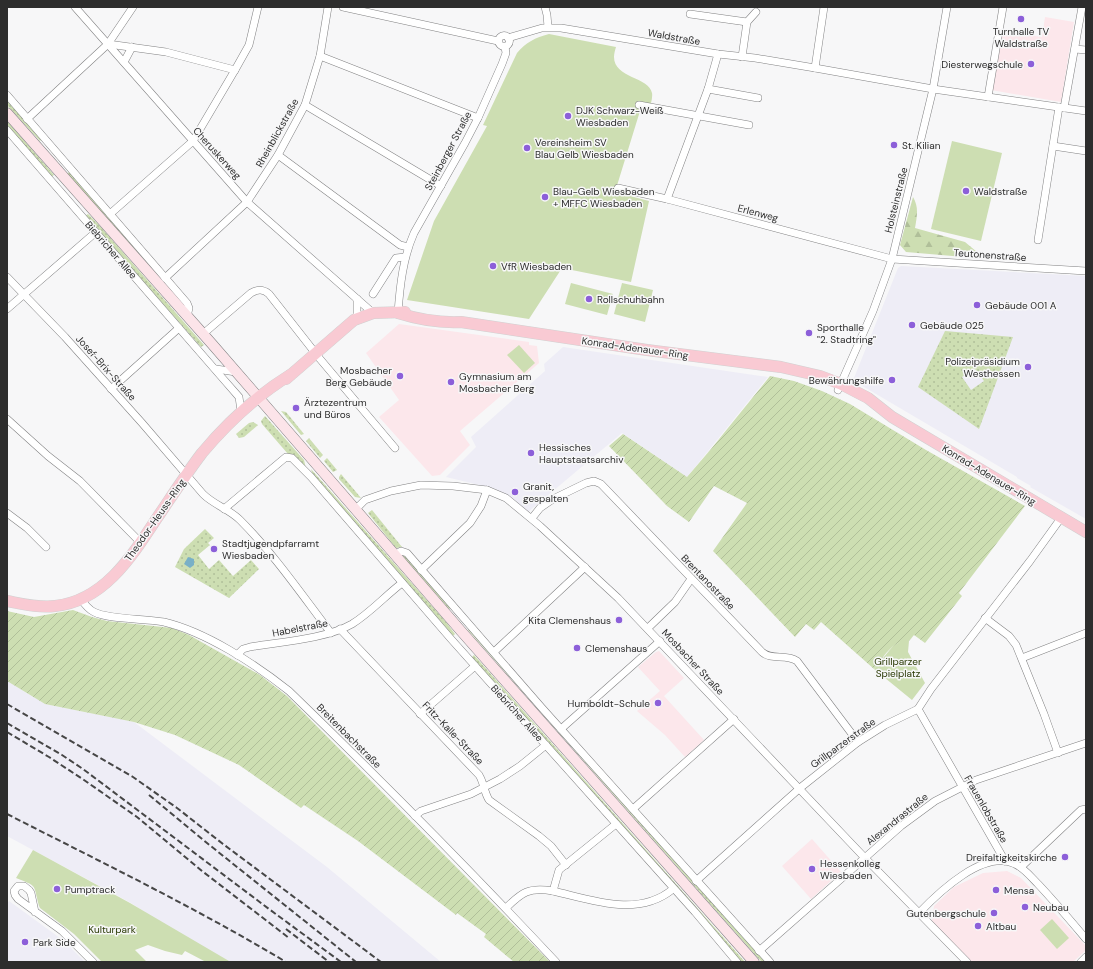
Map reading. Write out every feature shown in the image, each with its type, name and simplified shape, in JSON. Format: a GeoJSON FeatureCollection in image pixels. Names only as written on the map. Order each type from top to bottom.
{"type":"FeatureCollection","features":[{"type":"Feature","properties":{"kind":"main road","name":"Biebricher Allee"},"geometry":{"type":"LineString","coordinates":[[7,113],[186,317],[203,334],[356,509],[394,555],[754,962]]}},
{"type":"Feature","properties":{"kind":"main road","name":"Konrad-Adenauer-Ring"},"geometry":{"type":"LineString","coordinates":[[260,400],[357,319],[373,313],[412,312],[461,322],[640,349],[768,365],[828,378],[840,387],[868,398],[892,417],[1086,532]]}},
{"type":"Feature","properties":{"kind":"main road","name":"Theodor-Heuss-Ring"},"geometry":{"type":"LineString","coordinates":[[7,601],[45,607],[62,605],[82,599],[96,591],[125,564],[189,471],[219,435],[241,412],[260,400]]}},
{"type":"Feature","properties":{"kind":"main road","name":"Theodor-Heuss-Ring"},"geometry":{"type":"LineString","coordinates":[[189,471],[260,400]]}},
{"type":"Feature","properties":{"kind":"street","name":"Cheruskerweg"},"geometry":{"type":"LineString","coordinates":[[75,7],[247,202],[373,313]]}},
{"type":"Feature","properties":{"kind":"street"},"geometry":{"type":"LineString","coordinates":[[27,119],[108,44],[134,7]]}},
{"type":"Feature","properties":{"kind":"street"},"geometry":{"type":"LineString","coordinates":[[110,214],[193,141],[249,45],[258,7]]}},
{"type":"Feature","properties":{"kind":"street","name":"Rheinblickstraße"},"geometry":{"type":"LineString","coordinates":[[165,278],[247,202],[278,155],[305,106],[320,56],[328,7]]}},
{"type":"Feature","properties":{"kind":"street"},"geometry":{"type":"LineString","coordinates":[[343,7],[496,40],[505,50]]}},
{"type":"Feature","properties":{"kind":"street"},"geometry":{"type":"LineString","coordinates":[[545,7],[548,27]]}},
{"type":"Feature","properties":{"kind":"street"},"geometry":{"type":"LineString","coordinates":[[815,68],[824,7]]}},
{"type":"Feature","properties":{"kind":"street","name":"Holsteinstraße"},"geometry":{"type":"LineString","coordinates":[[840,387],[873,311],[892,259],[933,89],[947,7]]}},
{"type":"Feature","properties":{"kind":"street"},"geometry":{"type":"LineString","coordinates":[[988,97],[1003,7]]}},
{"type":"Feature","properties":{"kind":"street"},"geometry":{"type":"LineString","coordinates":[[1038,240],[1053,146],[1075,48],[1082,7]]}},
{"type":"Feature","properties":{"kind":"street"},"geometry":{"type":"LineString","coordinates":[[742,57],[747,22],[756,12]]}},
{"type":"Feature","properties":{"kind":"street"},"geometry":{"type":"LineString","coordinates":[[690,14],[747,22]]}},
{"type":"Feature","properties":{"kind":"street","name":"Waldstraße"},"geometry":{"type":"LineString","coordinates":[[496,40],[503,36],[514,36],[548,27],[561,28],[718,54],[815,68],[933,89],[1086,111]]}},
{"type":"Feature","properties":{"kind":"street","name":"Steinberger Straße"},"geometry":{"type":"LineString","coordinates":[[398,313],[405,257],[408,247],[414,233],[478,118],[502,64],[505,50],[514,36]]}},
{"type":"Feature","properties":{"kind":"street"},"geometry":{"type":"LineString","coordinates":[[108,44],[166,52],[235,70]]}},
{"type":"Feature","properties":{"kind":"street"},"geometry":{"type":"LineString","coordinates":[[124,62],[132,47]]}},
{"type":"Feature","properties":{"kind":"street"},"geometry":{"type":"LineString","coordinates":[[1075,48],[1086,50]]}},
{"type":"Feature","properties":{"kind":"street"},"geometry":{"type":"LineString","coordinates":[[667,199],[708,89],[718,54]]}},
{"type":"Feature","properties":{"kind":"street"},"geometry":{"type":"LineString","coordinates":[[320,56],[478,118]]}},
{"type":"Feature","properties":{"kind":"street"},"geometry":{"type":"LineString","coordinates":[[708,89],[758,98]]}},
{"type":"Feature","properties":{"kind":"street"},"geometry":{"type":"LineString","coordinates":[[7,95],[188,306],[186,317]]}},
{"type":"Feature","properties":{"kind":"street"},"geometry":{"type":"LineString","coordinates":[[305,106],[441,186]]}},
{"type":"Feature","properties":{"kind":"street"},"geometry":{"type":"LineString","coordinates":[[639,106],[750,125]]}},
{"type":"Feature","properties":{"kind":"street","name":"Biebricher Allee"},"geometry":{"type":"LineString","coordinates":[[7,130],[239,397],[241,412]]}},
{"type":"Feature","properties":{"kind":"street"},"geometry":{"type":"LineString","coordinates":[[1053,146],[1086,151]]}},
{"type":"Feature","properties":{"kind":"street"},"geometry":{"type":"LineString","coordinates":[[278,155],[400,246],[408,247]]}},
{"type":"Feature","properties":{"kind":"street","name":"Erlenweg"},"geometry":{"type":"LineString","coordinates":[[618,188],[667,199],[892,259]]}},
{"type":"Feature","properties":{"kind":"street"},"geometry":{"type":"LineString","coordinates":[[7,309],[96,232]]}},
{"type":"Feature","properties":{"kind":"street"},"geometry":{"type":"LineString","coordinates":[[373,294],[396,258],[405,257]]}},
{"type":"Feature","properties":{"kind":"street","name":"Teutonenstraße"},"geometry":{"type":"LineString","coordinates":[[892,259],[1086,271]]}},
{"type":"Feature","properties":{"kind":"street","name":"Josef-Brix-Straße"},"geometry":{"type":"LineString","coordinates":[[7,277],[65,337],[111,389],[189,471]]}},
{"type":"Feature","properties":{"kind":"street"},"geometry":{"type":"LineString","coordinates":[[203,334],[251,293],[260,290],[269,294],[395,448]]}},
{"type":"Feature","properties":{"kind":"street"},"geometry":{"type":"LineString","coordinates":[[357,299],[357,319]]}},
{"type":"Feature","properties":{"kind":"street"},"geometry":{"type":"LineString","coordinates":[[111,389],[179,328]]}},
{"type":"Feature","properties":{"kind":"street"},"geometry":{"type":"LineString","coordinates":[[216,370],[236,372]]}},
{"type":"Feature","properties":{"kind":"street"},"geometry":{"type":"LineString","coordinates":[[7,419],[48,456],[80,481],[141,542]]}},
{"type":"Feature","properties":{"kind":"street","name":"Biebricher Allee"},"geometry":{"type":"LineString","coordinates":[[224,510],[286,457],[292,458],[311,477],[402,583],[737,962]]}},
{"type":"Feature","properties":{"kind":"street"},"geometry":{"type":"LineString","coordinates":[[310,458],[309,467],[311,477]]}},
{"type":"Feature","properties":{"kind":"street"},"geometry":{"type":"LineString","coordinates":[[189,471],[207,498],[236,517],[276,561],[331,632]]}},
{"type":"Feature","properties":{"kind":"street","name":"Brentanostraße"},"geometry":{"type":"LineString","coordinates":[[532,518],[540,508],[553,499],[586,483],[597,482],[604,486],[764,654],[769,656],[791,658],[797,661],[858,742]]}},
{"type":"Feature","properties":{"kind":"street","name":"Mosbacher Straße"},"geometry":{"type":"LineString","coordinates":[[356,509],[366,500],[391,491],[421,485],[453,486],[487,490],[506,498],[532,518],[618,597],[865,858],[967,962]]}},
{"type":"Feature","properties":{"kind":"street"},"geometry":{"type":"LineString","coordinates":[[421,570],[470,523],[481,506],[487,490]]}},
{"type":"Feature","properties":{"kind":"street"},"geometry":{"type":"LineString","coordinates":[[7,513],[27,528],[46,547]]}},
{"type":"Feature","properties":{"kind":"street"},"geometry":{"type":"LineString","coordinates":[[918,709],[928,693],[1030,561],[1061,518]]}},
{"type":"Feature","properties":{"kind":"street"},"geometry":{"type":"LineString","coordinates":[[394,555],[401,551],[407,553],[561,729],[770,962]]}},
{"type":"Feature","properties":{"kind":"street"},"geometry":{"type":"LineString","coordinates":[[494,652],[585,567]]}},
{"type":"Feature","properties":{"kind":"street"},"geometry":{"type":"LineString","coordinates":[[648,628],[675,602],[691,578]]}},
{"type":"Feature","properties":{"kind":"street","name":"Habelstraße"},"geometry":{"type":"LineString","coordinates":[[237,655],[244,649],[250,647],[340,629],[358,619],[402,583]]}},
{"type":"Feature","properties":{"kind":"street","name":"Breitenbachstraße"},"geometry":{"type":"LineString","coordinates":[[82,599],[89,609],[101,615],[148,620],[182,627],[237,655],[269,675],[289,691],[415,816],[506,908],[556,962]]}},
{"type":"Feature","properties":{"kind":"street"},"geometry":{"type":"LineString","coordinates":[[986,618],[1011,638],[1018,648],[1058,754]]}},
{"type":"Feature","properties":{"kind":"street","name":"Fritz-Kalle-Straße"},"geometry":{"type":"LineString","coordinates":[[340,629],[479,775],[489,800],[543,839],[566,865]]}},
{"type":"Feature","properties":{"kind":"street"},"geometry":{"type":"LineString","coordinates":[[1022,658],[1086,633]]}},
{"type":"Feature","properties":{"kind":"street"},"geometry":{"type":"LineString","coordinates":[[561,729],[660,641]]}},
{"type":"Feature","properties":{"kind":"street"},"geometry":{"type":"LineString","coordinates":[[420,714],[475,666]]}},
{"type":"Feature","properties":{"kind":"street","name":"Grillparzerstraße"},"geometry":{"type":"LineString","coordinates":[[696,881],[800,788],[858,742],[885,725],[918,709]]}},
{"type":"Feature","properties":{"kind":"street","name":"Frauenlobstraße"},"geometry":{"type":"LineString","coordinates":[[918,709],[1005,861]]}},
{"type":"Feature","properties":{"kind":"street"},"geometry":{"type":"LineString","coordinates":[[633,809],[734,719]]}},
{"type":"Feature","properties":{"kind":"street","name":"Alexandrastraße"},"geometry":{"type":"LineString","coordinates":[[760,951],[918,812],[935,801],[978,780],[1058,754],[1086,743]]}},
{"type":"Feature","properties":{"kind":"street"},"geometry":{"type":"LineString","coordinates":[[415,816],[422,811],[471,794],[510,773],[546,745]]}},
{"type":"Feature","properties":{"kind":"street"},"geometry":{"type":"LineString","coordinates":[[1021,867],[1082,810],[1086,809]]}},
{"type":"Feature","properties":{"kind":"street"},"geometry":{"type":"LineString","coordinates":[[553,891],[558,872],[616,824]]}},
{"type":"Feature","properties":{"kind":"street"},"geometry":{"type":"LineString","coordinates":[[920,913],[942,890],[963,875],[984,865],[1005,861],[1021,867],[1058,906],[1086,939]]}},
{"type":"Feature","properties":{"kind":"street"},"geometry":{"type":"LineString","coordinates":[[506,908],[517,898],[530,890],[540,889],[553,891],[620,906],[656,900],[667,895],[673,889]]}},
{"type":"Feature","properties":{"kind":"street"},"geometry":{"type":"LineString","coordinates":[[35,912],[62,931],[93,962]]}},
{"type":"Feature","properties":{"kind":"street"},"geometry":{"type":"LineString","coordinates":[[1081,962],[1086,957]]}},
{"type":"Feature","properties":{"kind":"shaded area","name":"Diesterwegschule"},"geometry":{"type":"Polygon","coordinates":[[[1045,17],[1074,22],[1061,102],[991,90],[1001,31],[1042,37],[1045,17]]]}},
{"type":"Feature","properties":{"kind":"shaded area"},"geometry":{"type":"Polygon","coordinates":[[[901,266],[1086,276],[1086,519],[854,381],[898,268],[901,266]]]}},
{"type":"Feature","properties":{"kind":"shaded area","name":"Gymnasium am Mosbacher Berg"},"geometry":{"type":"Polygon","coordinates":[[[399,324],[529,342],[529,345],[537,346],[539,363],[460,431],[470,445],[440,475],[432,476],[379,417],[399,400],[366,353],[399,324]]]}},
{"type":"Feature","properties":{"kind":"shaded area"},"geometry":{"type":"Polygon","coordinates":[[[563,347],[768,377],[687,477],[622,433],[528,512],[496,489],[446,477],[476,447],[471,437],[545,371],[544,364],[563,347]]]}},
{"type":"Feature","properties":{"kind":"shaded area","name":"Humboldt-Schule"},"geometry":{"type":"Polygon","coordinates":[[[659,651],[684,678],[664,696],[704,740],[685,757],[665,735],[637,711],[660,691],[638,667],[659,651]]]}},
{"type":"Feature","properties":{"kind":"shaded area"},"geometry":{"type":"Polygon","coordinates":[[[7,681],[45,704],[134,722],[327,867],[441,962],[222,962],[131,903],[7,836],[7,681]]]}},
{"type":"Feature","properties":{"kind":"shaded area","name":"Hessenkolleg Wiesbaden"},"geometry":{"type":"Polygon","coordinates":[[[812,839],[841,872],[811,899],[782,866],[812,839]]]}},
{"type":"Feature","properties":{"kind":"shaded area","name":"Gutenbergschule"},"geometry":{"type":"Polygon","coordinates":[[[1007,871],[1021,878],[1086,946],[1085,951],[1073,962],[972,962],[932,921],[934,906],[954,887],[983,873],[1007,871]]]}},
{"type":"Feature","properties":{"kind":"shaded area"},"geometry":{"type":"Polygon","coordinates":[[[9,901],[64,941],[85,962],[7,962],[7,904],[9,901]]]}},
{"type":"Feature","properties":{"kind":"green space"},"geometry":{"type":"Polygon","coordinates":[[[549,34],[616,47],[614,57],[616,64],[625,73],[650,88],[652,93],[649,112],[640,111],[615,192],[649,201],[631,282],[562,268],[529,319],[407,300],[434,221],[487,126],[483,125],[517,53],[531,41],[549,34]]]}},
{"type":"Feature","properties":{"kind":"green space"},"geometry":{"type":"Polygon","coordinates":[[[7,100],[42,139],[40,141],[7,105],[7,100]]]}},
{"type":"Feature","properties":{"kind":"green space"},"geometry":{"type":"Polygon","coordinates":[[[7,121],[54,175],[51,177],[7,127],[7,121]]]}},
{"type":"Feature","properties":{"kind":"green space","name":"Waldstraße"},"geometry":{"type":"Polygon","coordinates":[[[952,141],[1002,153],[981,241],[931,229],[952,141]]]}},
{"type":"Feature","properties":{"kind":"green space"},"geometry":{"type":"Polygon","coordinates":[[[70,171],[186,308],[67,174],[70,171]]]}},
{"type":"Feature","properties":{"kind":"green space"},"geometry":{"type":"Polygon","coordinates":[[[913,197],[917,208],[915,228],[965,242],[977,252],[976,258],[906,252],[900,245],[913,197]]]}},
{"type":"Feature","properties":{"kind":"green space"},"geometry":{"type":"Polygon","coordinates":[[[88,214],[204,345],[201,347],[85,216],[88,214]]]}},
{"type":"Feature","properties":{"kind":"green space","name":"Rollschuhbahn"},"geometry":{"type":"Polygon","coordinates":[[[571,283],[613,294],[607,315],[565,304],[571,283]]]}},
{"type":"Feature","properties":{"kind":"green space"},"geometry":{"type":"Polygon","coordinates":[[[622,283],[653,290],[645,322],[614,314],[622,283]]]}},
{"type":"Feature","properties":{"kind":"green space"},"geometry":{"type":"Polygon","coordinates":[[[945,331],[1013,337],[979,429],[918,387],[945,331]],[[975,369],[962,377],[971,390],[984,381],[975,369]]]}},
{"type":"Feature","properties":{"kind":"green space"},"geometry":{"type":"Polygon","coordinates":[[[519,345],[535,363],[524,373],[507,355],[519,345]]]}},
{"type":"Feature","properties":{"kind":"green space"},"geometry":{"type":"Polygon","coordinates":[[[770,376],[794,381],[822,391],[850,404],[926,450],[1025,506],[959,593],[962,596],[925,643],[914,635],[909,641],[898,643],[889,650],[874,669],[821,622],[814,630],[806,624],[795,637],[713,551],[747,503],[714,486],[689,522],[667,506],[609,446],[623,434],[687,477],[770,376]]]}},
{"type":"Feature","properties":{"kind":"green space"},"geometry":{"type":"Polygon","coordinates":[[[281,411],[286,412],[304,434],[301,435],[281,411]]]}},
{"type":"Feature","properties":{"kind":"green space"},"geometry":{"type":"Polygon","coordinates":[[[265,416],[304,460],[306,469],[288,454],[262,424],[261,421],[265,416]]]}},
{"type":"Feature","properties":{"kind":"green space"},"geometry":{"type":"Polygon","coordinates":[[[253,422],[258,425],[244,437],[239,438],[236,434],[249,423],[253,422]]]}},
{"type":"Feature","properties":{"kind":"green space"},"geometry":{"type":"Polygon","coordinates":[[[309,438],[323,455],[320,458],[306,441],[309,438]]]}},
{"type":"Feature","properties":{"kind":"green space"},"geometry":{"type":"Polygon","coordinates":[[[327,458],[337,470],[333,472],[324,461],[327,458]]]}},
{"type":"Feature","properties":{"kind":"green space"},"geometry":{"type":"Polygon","coordinates":[[[311,469],[446,622],[455,634],[452,637],[313,476],[311,469]]]}},
{"type":"Feature","properties":{"kind":"green space"},"geometry":{"type":"Polygon","coordinates":[[[341,474],[361,498],[355,497],[339,479],[341,474]]]}},
{"type":"Feature","properties":{"kind":"green space"},"geometry":{"type":"Polygon","coordinates":[[[372,510],[402,547],[396,548],[368,513],[372,510]]]}},
{"type":"Feature","properties":{"kind":"green space"},"geometry":{"type":"Polygon","coordinates":[[[205,529],[214,538],[208,543],[210,545],[198,555],[209,569],[219,560],[233,576],[251,560],[259,569],[229,598],[175,567],[184,549],[205,529]]]}},
{"type":"Feature","properties":{"kind":"green space"},"geometry":{"type":"Polygon","coordinates":[[[400,553],[403,553],[452,607],[449,609],[400,553]]]}},
{"type":"Feature","properties":{"kind":"green space"},"geometry":{"type":"Polygon","coordinates":[[[73,610],[107,621],[172,628],[189,635],[260,675],[287,696],[550,962],[514,962],[484,937],[486,934],[457,913],[456,915],[358,841],[304,805],[301,808],[239,765],[175,735],[134,722],[45,704],[7,681],[7,611],[34,617],[73,610]]]}},
{"type":"Feature","properties":{"kind":"green space"},"geometry":{"type":"Polygon","coordinates":[[[470,628],[767,962],[762,962],[759,959],[468,630],[470,628]]]}},
{"type":"Feature","properties":{"kind":"green space","name":"Grillparzer Spielplatz"},"geometry":{"type":"Polygon","coordinates":[[[903,640],[909,641],[908,652],[925,683],[912,700],[874,669],[893,646],[903,640]]]}},
{"type":"Feature","properties":{"kind":"green space"},"geometry":{"type":"Polygon","coordinates":[[[474,655],[745,962],[740,962],[471,658],[474,655]]]}},
{"type":"Feature","properties":{"kind":"green space","name":"Kulturpark"},"geometry":{"type":"Polygon","coordinates":[[[33,850],[130,903],[229,961],[206,962],[185,951],[182,955],[148,945],[135,950],[147,962],[102,962],[74,934],[40,908],[34,887],[16,878],[33,850]]]}},
{"type":"Feature","properties":{"kind":"green space"},"geometry":{"type":"Polygon","coordinates":[[[1052,919],[1069,938],[1057,949],[1040,930],[1052,919]]]}},
{"type":"Feature","properties":{"kind":"water"},"geometry":{"type":"Polygon","coordinates":[[[188,557],[194,559],[194,565],[190,568],[184,564],[188,557]]]}},
{"type":"Feature","properties":{"kind":"railway"},"geometry":{"type":"LineString","coordinates":[[7,704],[133,777],[177,808],[381,962]]}},
{"type":"Feature","properties":{"kind":"railway"},"geometry":{"type":"LineString","coordinates":[[7,723],[83,769],[341,962]]}},
{"type":"Feature","properties":{"kind":"railway"},"geometry":{"type":"LineString","coordinates":[[7,732],[49,757],[137,817],[202,871],[289,938]]}},
{"type":"Feature","properties":{"kind":"railway"},"geometry":{"type":"LineString","coordinates":[[149,795],[356,962]]}},
{"type":"Feature","properties":{"kind":"railway"},"geometry":{"type":"LineString","coordinates":[[7,814],[183,904],[286,962]]}},
{"type":"Feature","properties":{"kind":"railway"},"geometry":{"type":"LineString","coordinates":[[286,929],[329,962]]}},
{"type":"Feature","properties":{"kind":"place","name":"Turnhalle TV Waldstraße"},"geometry":{"type":"Point","coordinates":[1021,19]}},
{"type":"Feature","properties":{"kind":"place","name":"Diesterwegschule"},"geometry":{"type":"Point","coordinates":[1031,64]}},
{"type":"Feature","properties":{"kind":"place","name":"DJK Schwarz-Weiß Wiesbaden"},"geometry":{"type":"Point","coordinates":[568,116]}},
{"type":"Feature","properties":{"kind":"place","name":"St. Kilian"},"geometry":{"type":"Point","coordinates":[894,145]}},
{"type":"Feature","properties":{"kind":"place","name":"Vereinsheim SV Blau Gelb Wiesbaden"},"geometry":{"type":"Point","coordinates":[527,148]}},
{"type":"Feature","properties":{"kind":"place","name":"Waldstraße"},"geometry":{"type":"Point","coordinates":[966,191]}},
{"type":"Feature","properties":{"kind":"place","name":"Blau-Gelb Wiesbaden + MFFC Wiesbaden"},"geometry":{"type":"Point","coordinates":[545,197]}},
{"type":"Feature","properties":{"kind":"place","name":"VfR Wiesbaden"},"geometry":{"type":"Point","coordinates":[493,266]}},
{"type":"Feature","properties":{"kind":"place","name":"Rollschuhbahn"},"geometry":{"type":"Point","coordinates":[589,299]}},
{"type":"Feature","properties":{"kind":"place","name":"Gebäude 001 A"},"geometry":{"type":"Point","coordinates":[977,305]}},
{"type":"Feature","properties":{"kind":"place","name":"Gebäude 025"},"geometry":{"type":"Point","coordinates":[912,325]}},
{"type":"Feature","properties":{"kind":"place","name":"Sporthalle \"2. Stadtring\""},"geometry":{"type":"Point","coordinates":[809,333]}},
{"type":"Feature","properties":{"kind":"place","name":"Polizeipräsidium Westhessen"},"geometry":{"type":"Point","coordinates":[1028,367]}},
{"type":"Feature","properties":{"kind":"place","name":"Mosbacher Berg Gebäude"},"geometry":{"type":"Point","coordinates":[400,376]}},
{"type":"Feature","properties":{"kind":"place","name":"Bewährungshilfe"},"geometry":{"type":"Point","coordinates":[892,380]}},
{"type":"Feature","properties":{"kind":"place","name":"Gymnasium am Mosbacher Berg"},"geometry":{"type":"Point","coordinates":[451,382]}},
{"type":"Feature","properties":{"kind":"place","name":"Ärztezentrum und Büros"},"geometry":{"type":"Point","coordinates":[296,408]}},
{"type":"Feature","properties":{"kind":"place","name":"Hessisches Hauptstaatsarchiv"},"geometry":{"type":"Point","coordinates":[531,453]}},
{"type":"Feature","properties":{"kind":"place","name":"Granit, gespalten"},"geometry":{"type":"Point","coordinates":[515,492]}},
{"type":"Feature","properties":{"kind":"place","name":"Stadtjugendpfarramt Wiesbaden"},"geometry":{"type":"Point","coordinates":[214,549]}},
{"type":"Feature","properties":{"kind":"place","name":"Kita Clemenshaus"},"geometry":{"type":"Point","coordinates":[619,620]}},
{"type":"Feature","properties":{"kind":"place","name":"Clemenshaus"},"geometry":{"type":"Point","coordinates":[577,648]}},
{"type":"Feature","properties":{"kind":"place","name":"Humboldt-Schule"},"geometry":{"type":"Point","coordinates":[658,703]}},
{"type":"Feature","properties":{"kind":"place","name":"Dreifaltigkeitskirche"},"geometry":{"type":"Point","coordinates":[1065,857]}},
{"type":"Feature","properties":{"kind":"place","name":"Hessenkolleg Wiesbaden"},"geometry":{"type":"Point","coordinates":[812,869]}},
{"type":"Feature","properties":{"kind":"place","name":"Pumptrack"},"geometry":{"type":"Point","coordinates":[57,889]}},
{"type":"Feature","properties":{"kind":"place","name":"Mensa"},"geometry":{"type":"Point","coordinates":[996,890]}},
{"type":"Feature","properties":{"kind":"place","name":"Neubau"},"geometry":{"type":"Point","coordinates":[1025,907]}},
{"type":"Feature","properties":{"kind":"place","name":"Gutenbergschule"},"geometry":{"type":"Point","coordinates":[994,913]}},
{"type":"Feature","properties":{"kind":"place","name":"Altbau"},"geometry":{"type":"Point","coordinates":[978,926]}},
{"type":"Feature","properties":{"kind":"place","name":"Park Side"},"geometry":{"type":"Point","coordinates":[25,942]}}]}
